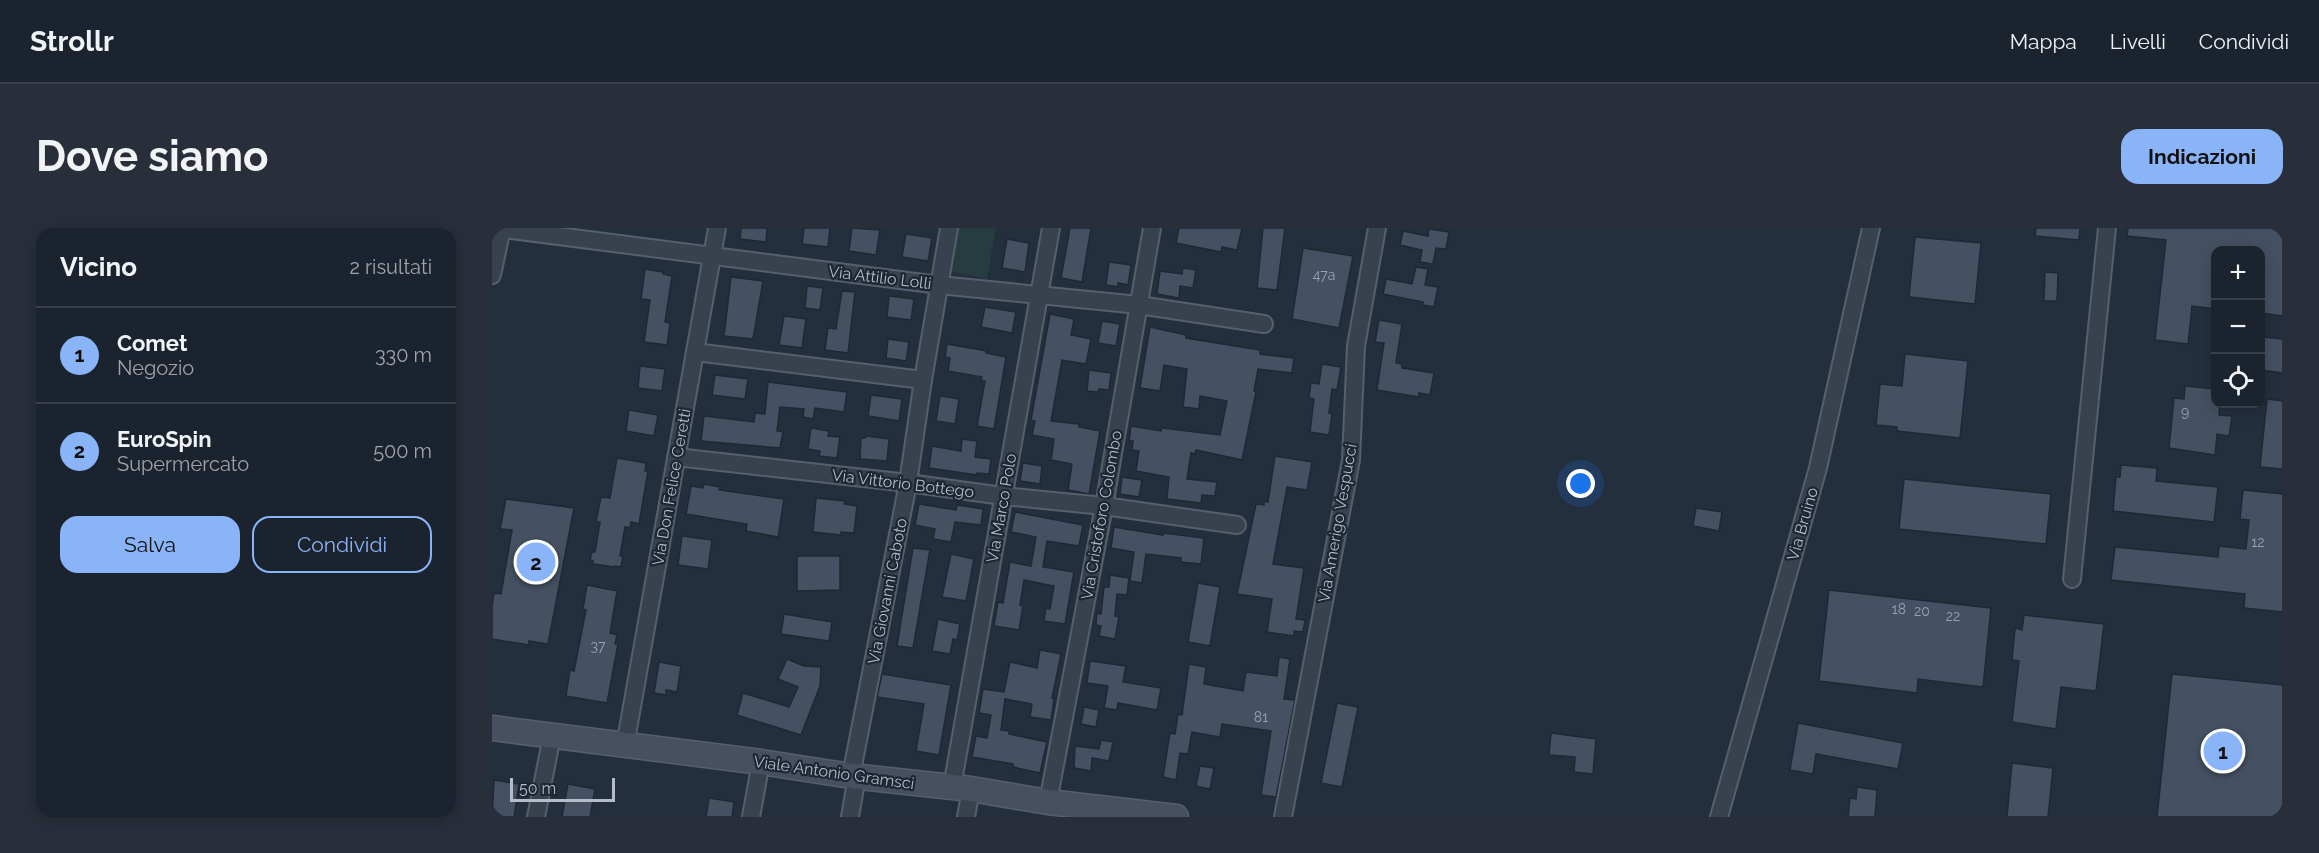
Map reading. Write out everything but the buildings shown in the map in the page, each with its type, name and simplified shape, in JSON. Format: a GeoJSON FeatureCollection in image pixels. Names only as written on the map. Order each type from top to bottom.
{"type":"FeatureCollection","features":[{"type":"Feature","properties":{"kind":"street","name":"Via Attilio Lolli"},"geometry":{"type":"LineString","coordinates":[[496,228],[601,235],[712,256],[939,285],[1139,305],[1264,324]]}},
{"type":"Feature","properties":{"kind":"street"},"geometry":{"type":"LineString","coordinates":[[492,275],[502,228]]}},
{"type":"Feature","properties":{"kind":"street","name":"Via Don Felice Ceretti"},"geometry":{"type":"LineString","coordinates":[[625,746],[717,228]]}},
{"type":"Feature","properties":{"kind":"street","name":"Via Giovanni Caboto"},"geometry":{"type":"LineString","coordinates":[[850,817],[854,776],[908,483],[949,228]]}},
{"type":"Feature","properties":{"kind":"street","name":"Via Marco Polo"},"geometry":{"type":"LineString","coordinates":[[966,817],[961,788],[1003,496],[1051,228]]}},
{"type":"Feature","properties":{"kind":"street","name":"Via Cristoforo Colombo"},"geometry":{"type":"LineString","coordinates":[[1048,802],[1104,506],[1152,228]]}},
{"type":"Feature","properties":{"kind":"street","name":"Via Amerigo Vespucci"},"geometry":{"type":"LineString","coordinates":[[1283,817],[1351,460],[1356,346],[1377,228]]}},
{"type":"Feature","properties":{"kind":"street","name":"Via Bruino"},"geometry":{"type":"LineString","coordinates":[[1719,817],[1818,468],[1871,228]]}},
{"type":"Feature","properties":{"kind":"street"},"geometry":{"type":"LineString","coordinates":[[2072,579],[2107,228]]}},
{"type":"Feature","properties":{"kind":"street"},"geometry":{"type":"LineString","coordinates":[[695,352],[923,380]]}},
{"type":"Feature","properties":{"kind":"street","name":"Via Vittorio Bottego"},"geometry":{"type":"LineString","coordinates":[[676,457],[1104,506],[1237,525]]}},
{"type":"Feature","properties":{"kind":"street","name":"Viale Antonio Gramsci"},"geometry":{"type":"LineString","coordinates":[[492,728],[961,788],[1048,802],[1084,811],[1176,817]]}},
{"type":"Feature","properties":{"kind":"street"},"geometry":{"type":"LineString","coordinates":[[536,817],[552,736]]}},
{"type":"Feature","properties":{"kind":"street"},"geometry":{"type":"LineString","coordinates":[[751,817],[761,762]]}},
{"type":"Feature","properties":{"kind":"green space"},"geometry":{"type":"Polygon","coordinates":[[[957,228],[996,228],[987,279],[950,271],[957,228]]]}},
{"type":"Feature","properties":{"kind":"place","name":"EuroSpin"},"geometry":{"type":"Point","coordinates":[536,562]}},
{"type":"Feature","properties":{"kind":"place","name":"Comet"},"geometry":{"type":"Point","coordinates":[2223,751]}}]}
